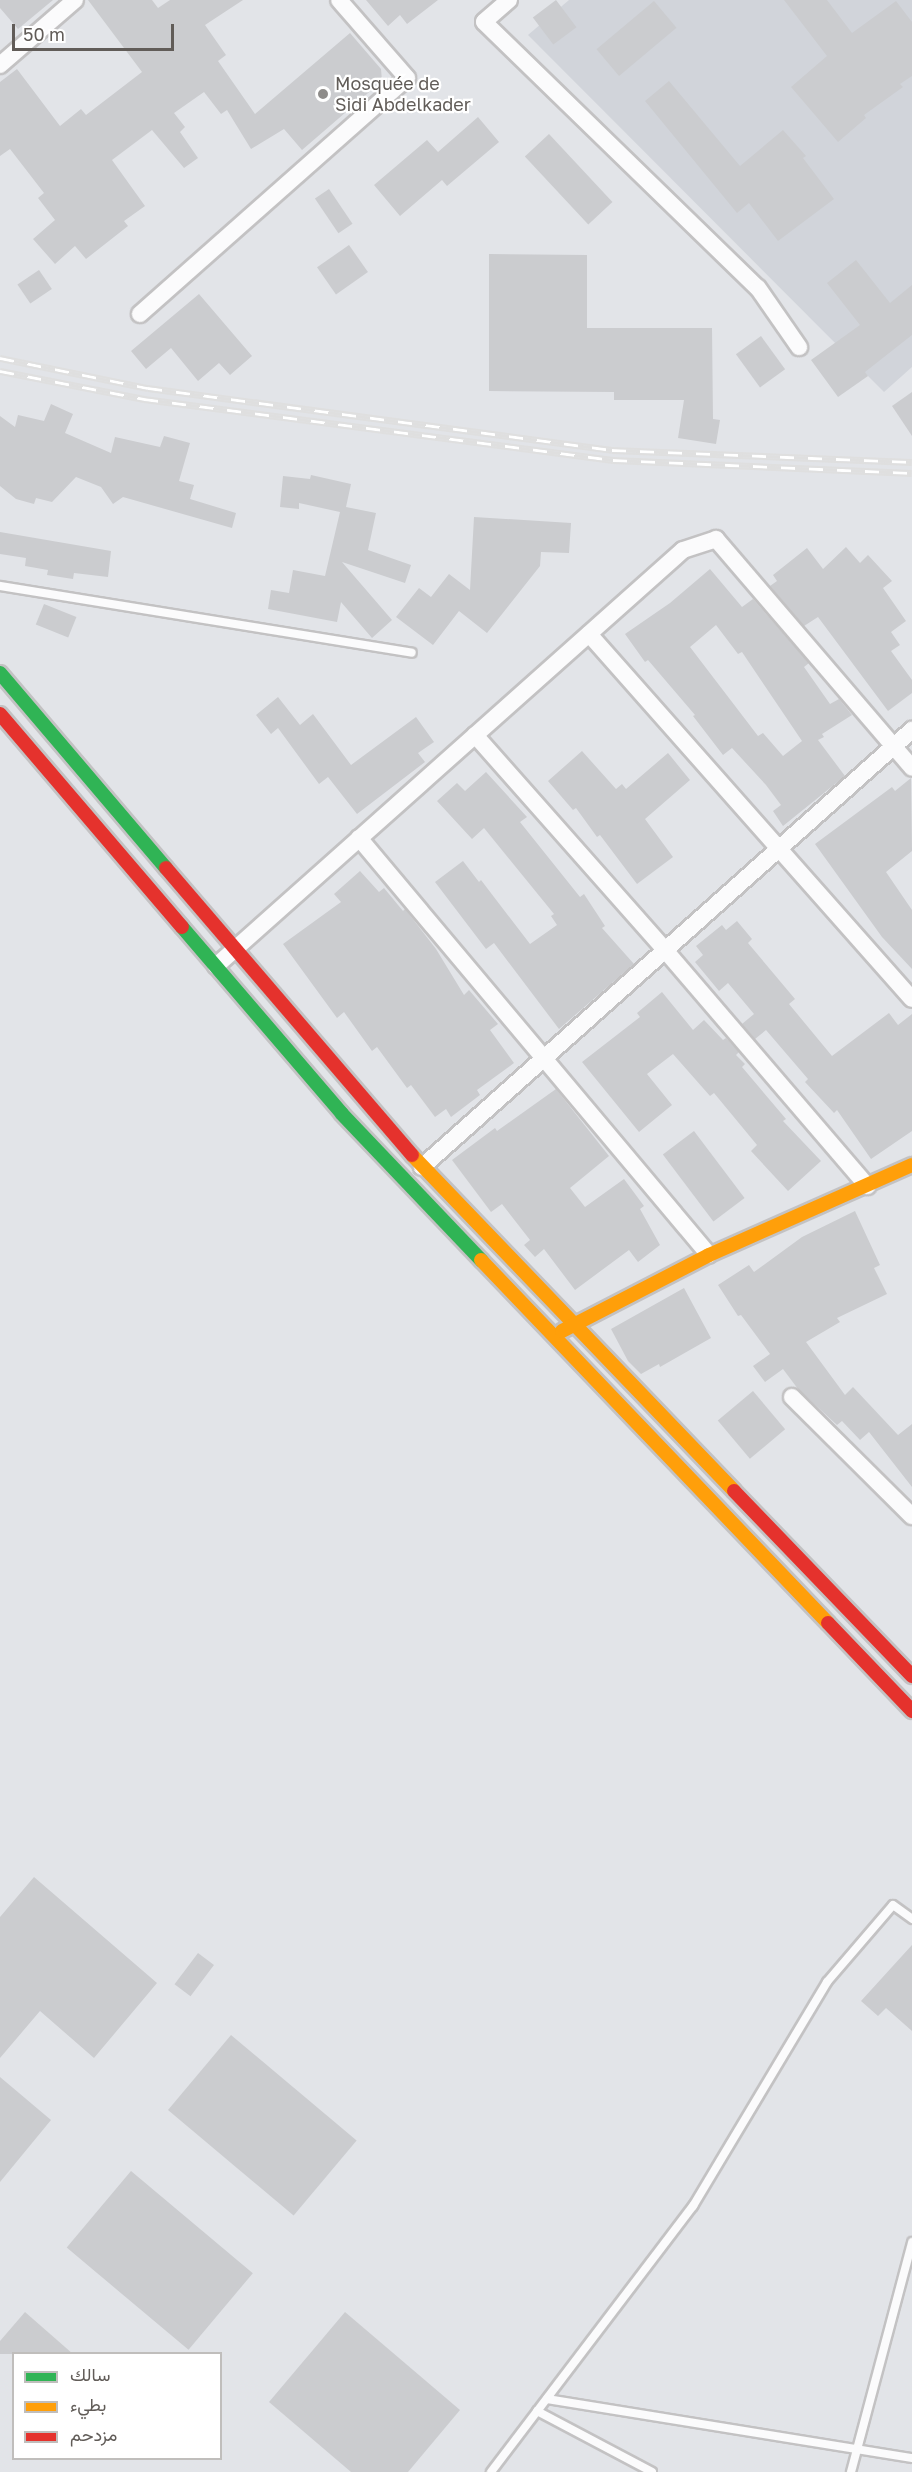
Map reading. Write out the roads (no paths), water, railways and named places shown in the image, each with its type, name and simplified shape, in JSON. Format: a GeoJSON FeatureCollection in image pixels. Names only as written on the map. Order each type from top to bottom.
{"type":"FeatureCollection","features":[{"type":"Feature","properties":{"kind":"main road"},"geometry":{"type":"LineString","coordinates":[[0,673],[422,1167],[912,1676]]}},
{"type":"Feature","properties":{"kind":"main road"},"geometry":{"type":"LineString","coordinates":[[0,714],[342,1114],[912,1711]]}},
{"type":"Feature","properties":{"kind":"main road"},"geometry":{"type":"LineString","coordinates":[[554,1336],[709,1255],[912,1165]]}},
{"type":"Feature","properties":{"kind":"street"},"geometry":{"type":"LineString","coordinates":[[0,65],[75,0]]}},
{"type":"Feature","properties":{"kind":"street"},"geometry":{"type":"LineString","coordinates":[[140,314],[407,78],[339,0]]}},
{"type":"Feature","properties":{"kind":"street"},"geometry":{"type":"LineString","coordinates":[[509,0],[484,22],[758,288],[799,347]]}},
{"type":"Feature","properties":{"kind":"street"},"geometry":{"type":"LineString","coordinates":[[216,966],[683,550],[716,539],[912,768]]}},
{"type":"Feature","properties":{"kind":"street"},"geometry":{"type":"LineString","coordinates":[[589,634],[912,999]]}},
{"type":"Feature","properties":{"kind":"street"},"geometry":{"type":"LineString","coordinates":[[422,1167],[912,730]]}},
{"type":"Feature","properties":{"kind":"street"},"geometry":{"type":"LineString","coordinates":[[475,735],[665,950],[867,1186]]}},
{"type":"Feature","properties":{"kind":"street"},"geometry":{"type":"LineString","coordinates":[[360,838],[709,1255]]}},
{"type":"Feature","properties":{"kind":"street"},"geometry":{"type":"LineString","coordinates":[[792,1396],[912,1516]]}},
{"type":"Feature","properties":{"kind":"lane"},"geometry":{"type":"LineString","coordinates":[[0,586],[412,653]]}},
{"type":"Feature","properties":{"kind":"lane"},"geometry":{"type":"LineString","coordinates":[[491,2472],[693,2206],[827,1982],[893,1905],[912,1919]]}},
{"type":"Feature","properties":{"kind":"lane"},"geometry":{"type":"LineString","coordinates":[[850,2472],[912,2242]]}},
{"type":"Feature","properties":{"kind":"lane"},"geometry":{"type":"LineString","coordinates":[[547,2399],[912,2458]]}},
{"type":"Feature","properties":{"kind":"lane"},"geometry":{"type":"LineString","coordinates":[[537,2411],[652,2472]]}},
{"type":"Feature","properties":{"kind":"railway"},"geometry":{"type":"LineString","coordinates":[[0,358],[148,388],[612,450],[912,462]]}},
{"type":"Feature","properties":{"kind":"railway"},"geometry":{"type":"LineString","coordinates":[[0,371],[144,399],[613,460],[912,473]]}},
{"type":"Feature","properties":{"kind":"place","name":"Mosquée de Sidi Abdelkader"},"geometry":{"type":"Point","coordinates":[323,94]}}]}
